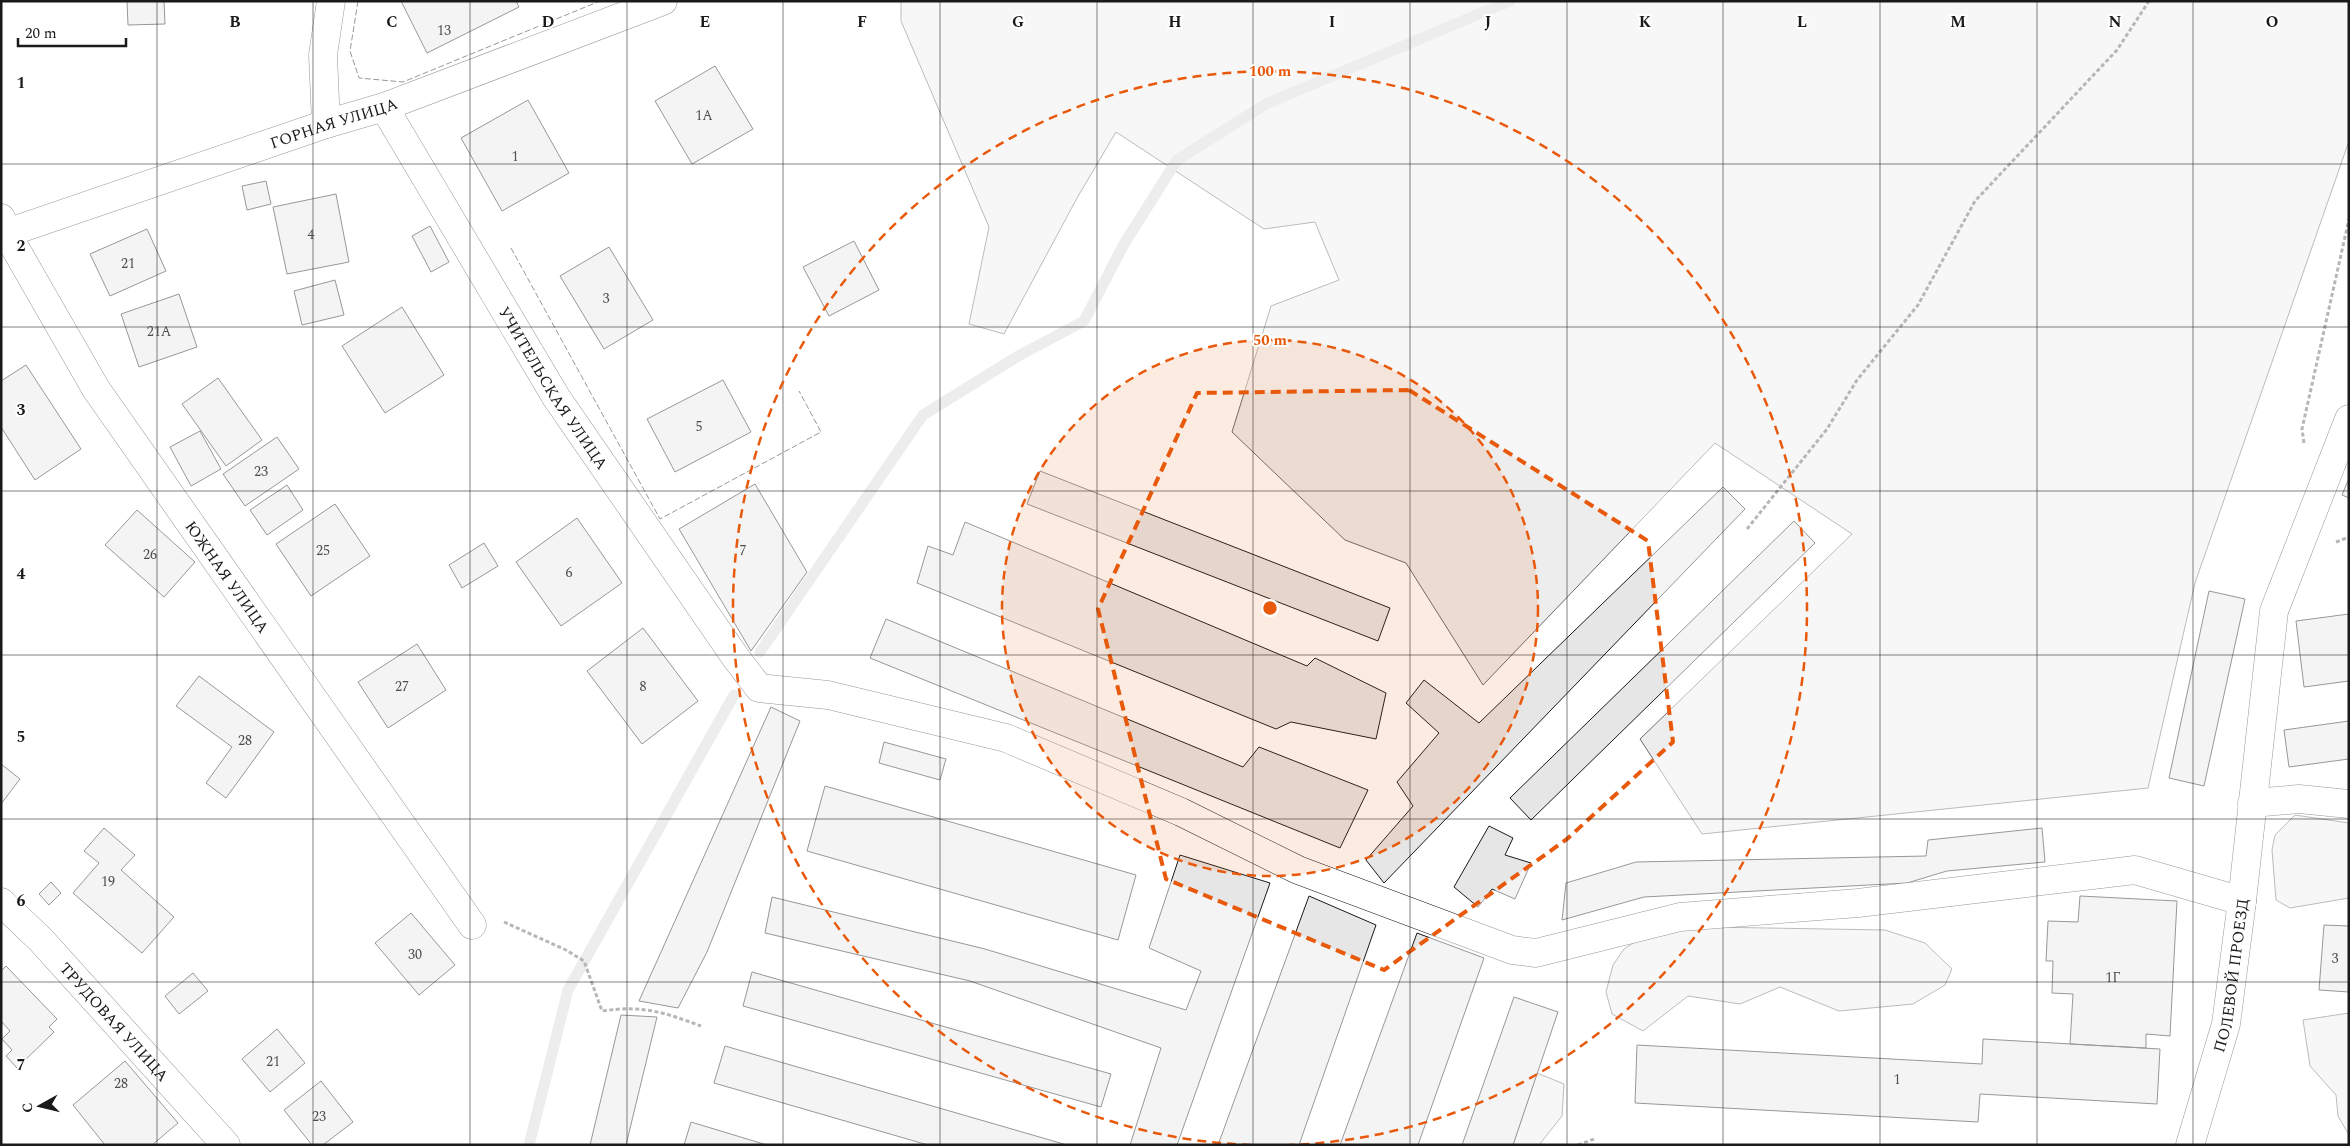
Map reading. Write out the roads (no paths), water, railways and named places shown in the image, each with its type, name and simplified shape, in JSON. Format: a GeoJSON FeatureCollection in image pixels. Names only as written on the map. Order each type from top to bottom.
{"type":"FeatureCollection","features":[{"type":"Feature","properties":{"kind":"street"},"geometry":{"type":"LineString","coordinates":[[326,124],[323,55],[331,1]]}},
{"type":"Feature","properties":{"kind":"street","name":"ГОРНАЯ УЛИЦА"},"geometry":{"type":"LineString","coordinates":[[3,229],[384,107],[663,1]]}},
{"type":"Feature","properties":{"kind":"street","name":"УЧИТЕЛЬСКАЯ УЛИЦА"},"geometry":{"type":"LineString","coordinates":[[384,107],[556,397],[736,658],[759,688],[828,695],[1006,738],[1181,812],[1298,870],[1512,950],[1536,953],[1680,917],[1858,903],[2136,870],[2242,901]]}},
{"type":"Feature","properties":{"kind":"street","name":"ЮЖНАЯ УЛИЦА"},"geometry":{"type":"LineString","coordinates":[[3,229],[96,389],[472,925]]}},
{"type":"Feature","properties":{"kind":"street","name":"ПОЛЕВОЙ ПРОЕЗД"},"geometry":{"type":"LineString","coordinates":[[2190,1145],[2226,1024],[2242,901],[2274,611],[2349,419]]}},
{"type":"Feature","properties":{"kind":"street"},"geometry":{"type":"LineString","coordinates":[[2252,803],[2299,799],[2345,803]]}},
{"type":"Feature","properties":{"kind":"street","name":"ТРУДОВАЯ УЛИЦА"},"geometry":{"type":"LineString","coordinates":[[1,902],[41,940],[226,1145]]}},
{"type":"Feature","properties":{"kind":"waterway"},"geometry":{"type":"LineString","coordinates":[[760,652],[923,415],[1020,355],[1084,321],[1124,244],[1177,160],[1266,104],[1510,1]]}},
{"type":"Feature","properties":{"kind":"waterway"},"geometry":{"type":"LineString","coordinates":[[529,1145],[568,990],[734,695]]}}]}
